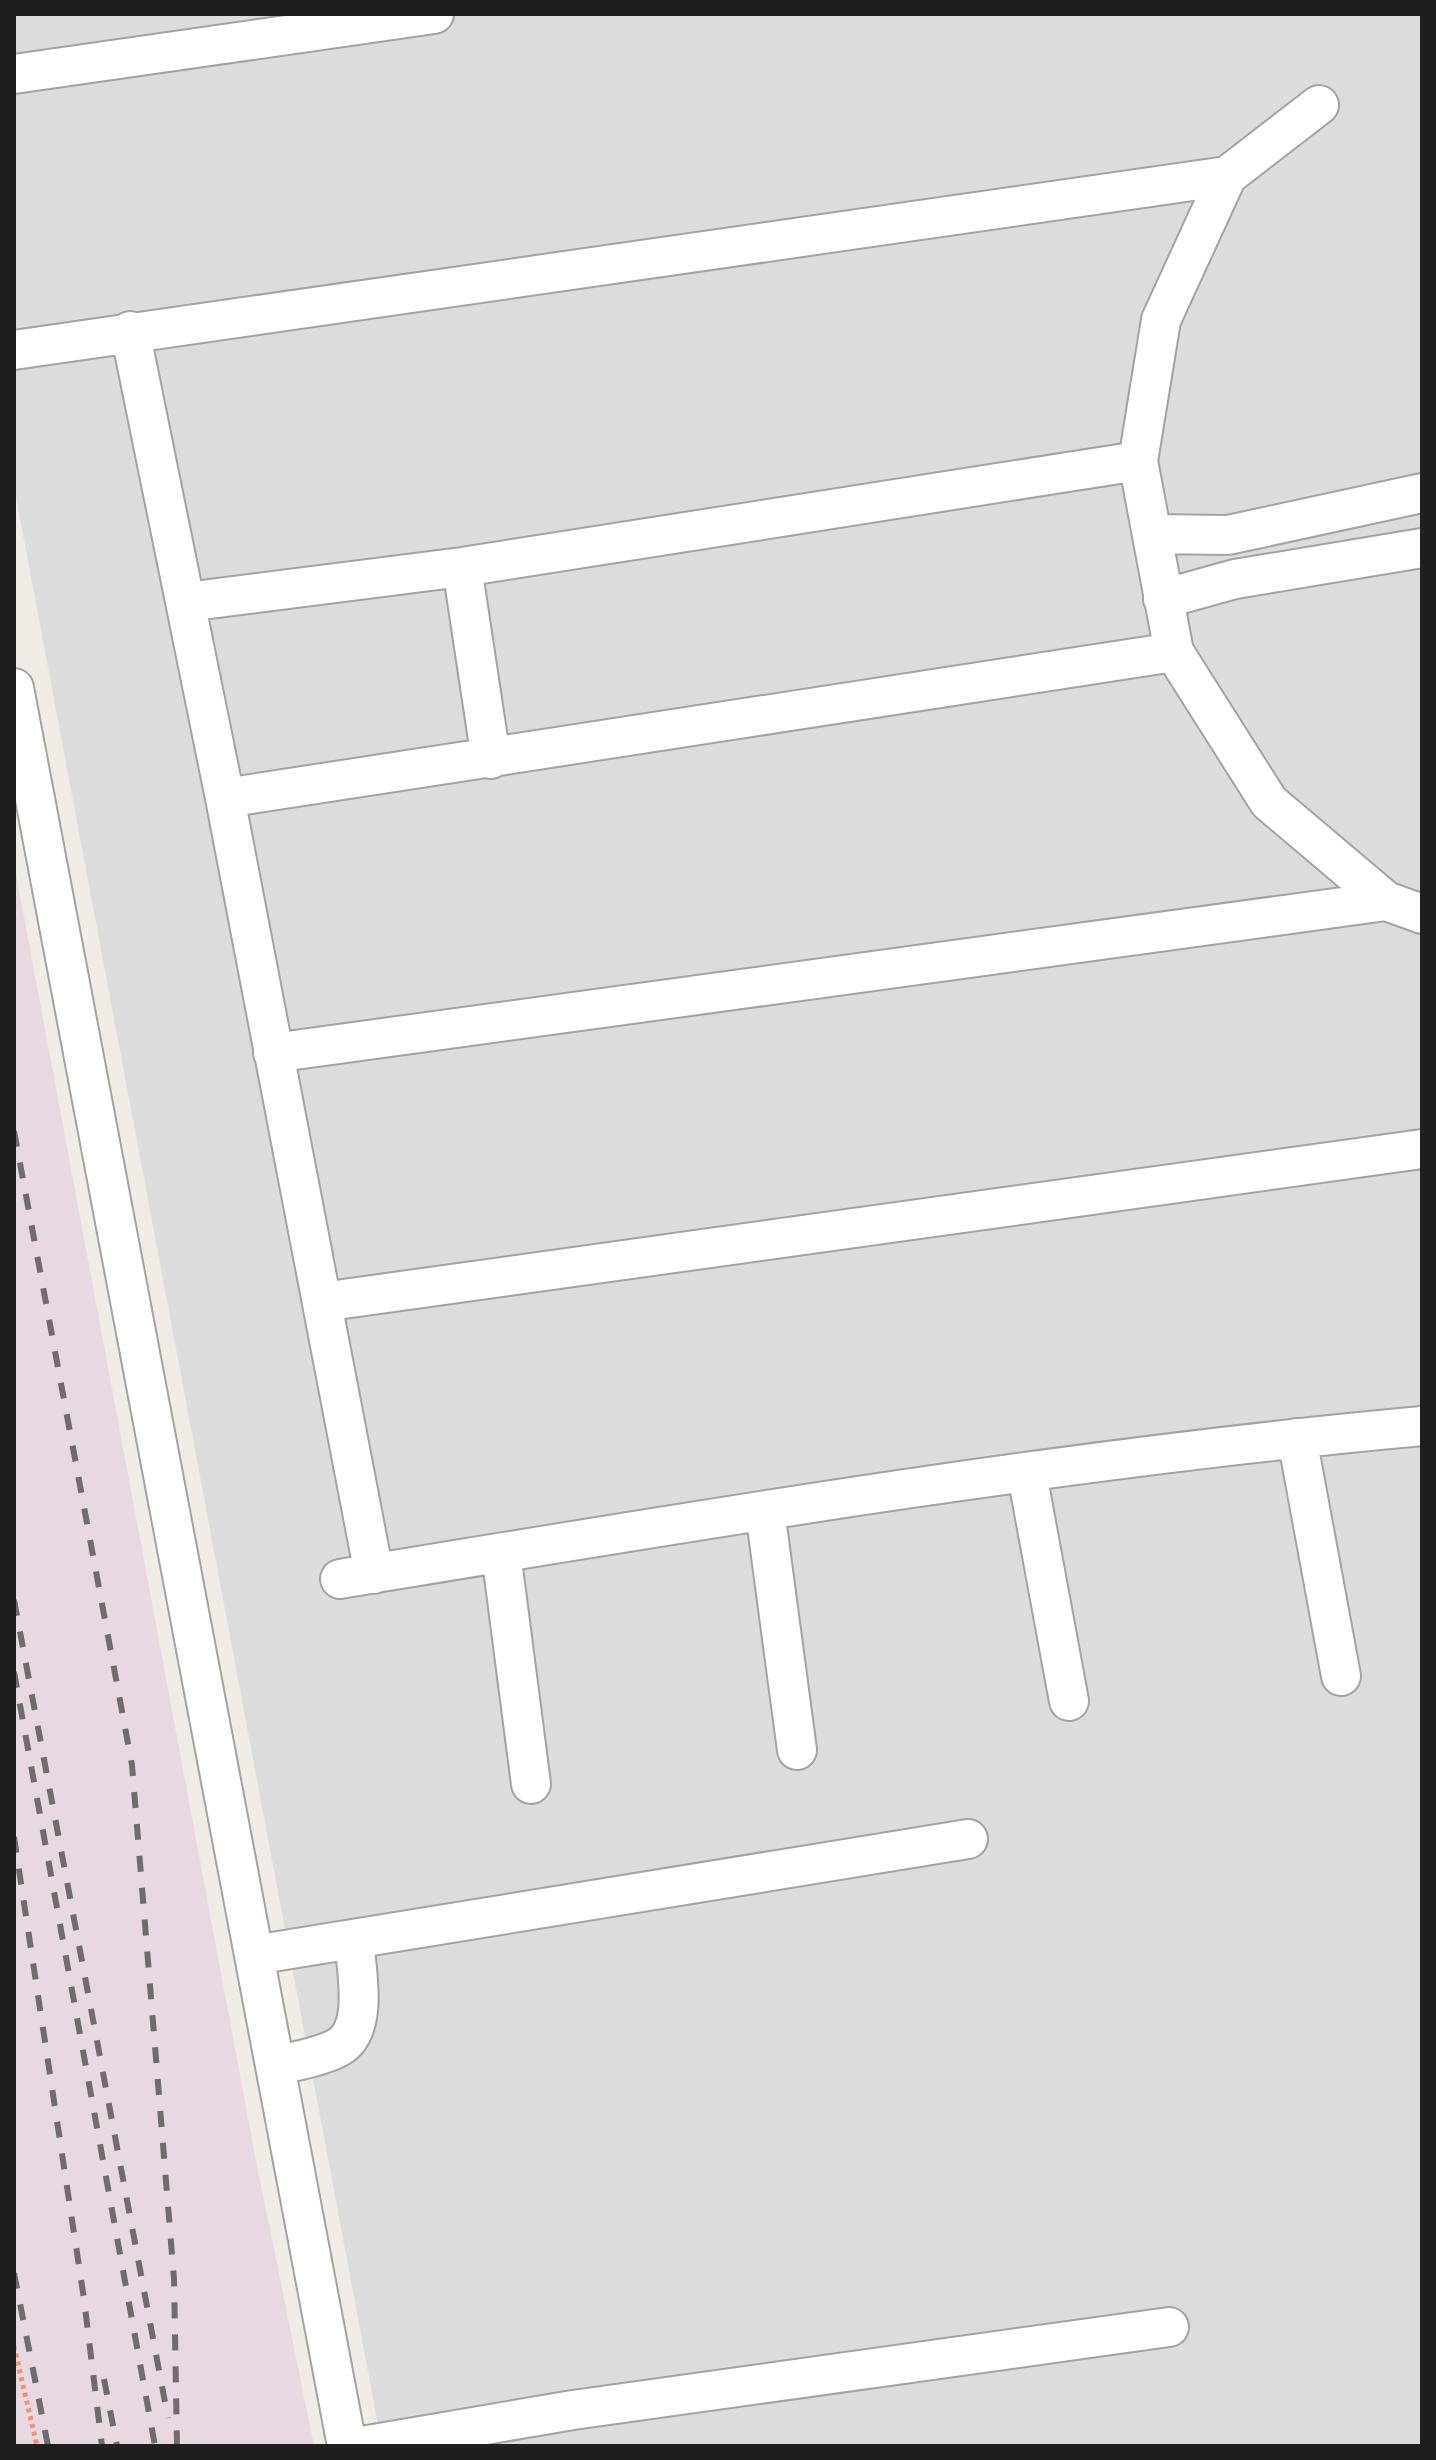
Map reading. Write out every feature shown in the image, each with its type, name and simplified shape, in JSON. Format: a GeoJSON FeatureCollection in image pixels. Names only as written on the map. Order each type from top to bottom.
{"type":"FeatureCollection","features":[{"type":"Feature","properties":{"kind":"street"},"geometry":{"type":"LineString","coordinates":[[14,74],[434,14]]}},
{"type":"Feature","properties":{"kind":"street"},"geometry":{"type":"LineString","coordinates":[[1319,105],[1227,176],[1161,320],[1138,461],[1174,652],[1269,802],[1386,901],[1422,914]]}},
{"type":"Feature","properties":{"kind":"street"},"geometry":{"type":"LineString","coordinates":[[14,350],[1227,176]]}},
{"type":"Feature","properties":{"kind":"street"},"geometry":{"type":"LineString","coordinates":[[130,331],[225,798],[322,1302],[357,1576],[765,1511],[1027,1474],[1297,1438],[1422,1426]]}},
{"type":"Feature","properties":{"kind":"street"},"geometry":{"type":"LineString","coordinates":[[186,602],[462,567],[1138,461]]}},
{"type":"Feature","properties":{"kind":"street"},"geometry":{"type":"LineString","coordinates":[[1154,534],[1228,535],[1422,493]]}},
{"type":"Feature","properties":{"kind":"street"},"geometry":{"type":"LineString","coordinates":[[1163,599],[1235,579],[1422,548]]}},
{"type":"Feature","properties":{"kind":"street"},"geometry":{"type":"LineString","coordinates":[[462,567],[491,759]]}},
{"type":"Feature","properties":{"kind":"street"},"geometry":{"type":"LineString","coordinates":[[225,798],[1174,652]]}},
{"type":"Feature","properties":{"kind":"street"},"geometry":{"type":"LineString","coordinates":[[14,688],[347,2446]]}},
{"type":"Feature","properties":{"kind":"street"},"geometry":{"type":"LineString","coordinates":[[273,1053],[1386,901]]}},
{"type":"Feature","properties":{"kind":"street"},"geometry":{"type":"LineString","coordinates":[[322,1302],[1422,1149]]}},
{"type":"Feature","properties":{"kind":"street"},"geometry":{"type":"LineString","coordinates":[[1297,1438],[1341,1676]]}},
{"type":"Feature","properties":{"kind":"street"},"geometry":{"type":"LineString","coordinates":[[1027,1474],[1069,1701]]}},
{"type":"Feature","properties":{"kind":"street"},"geometry":{"type":"LineString","coordinates":[[765,1511],[797,1750]]}},
{"type":"Feature","properties":{"kind":"street"},"geometry":{"type":"LineString","coordinates":[[501,1553],[531,1784]]}},
{"type":"Feature","properties":{"kind":"street"},"geometry":{"type":"LineString","coordinates":[[254,1955],[968,1839]]}},
{"type":"Feature","properties":{"kind":"street"},"geometry":{"type":"LineString","coordinates":[[275,2066],[337,2049],[351,2036],[358,2013],[354,1939]]}},
{"type":"Feature","properties":{"kind":"street"},"geometry":{"type":"LineString","coordinates":[[362,2446],[573,2410],[1169,2327]]}},
{"type":"Feature","properties":{"kind":"path"},"geometry":{"type":"LineString","coordinates":[[14,2346],[37,2446]]}},
{"type":"Feature","properties":{"kind":"shaded area"},"geometry":{"type":"Polygon","coordinates":[[[14,14],[1422,14],[1422,2446],[382,2446],[14,486],[14,14]]]}},
{"type":"Feature","properties":{"kind":"shaded area"},"geometry":{"type":"Polygon","coordinates":[[[14,863],[256,2161],[314,2446],[14,2446],[14,863]]]}},
{"type":"Feature","properties":{"kind":"railway"},"geometry":{"type":"LineString","coordinates":[[14,1131],[132,1765],[174,2279],[177,2446]]}},
{"type":"Feature","properties":{"kind":"railway"},"geometry":{"type":"LineString","coordinates":[[14,1600],[168,2418]]}},
{"type":"Feature","properties":{"kind":"railway"},"geometry":{"type":"LineString","coordinates":[[14,1672],[155,2446]]}},
{"type":"Feature","properties":{"kind":"railway"},"geometry":{"type":"LineString","coordinates":[[14,1837],[84,2299],[102,2446]]}},
{"type":"Feature","properties":{"kind":"railway"},"geometry":{"type":"LineString","coordinates":[[14,2273],[48,2446]]}},
{"type":"Feature","properties":{"kind":"railway"},"geometry":{"type":"LineString","coordinates":[[104,2379],[117,2446]]}}]}
